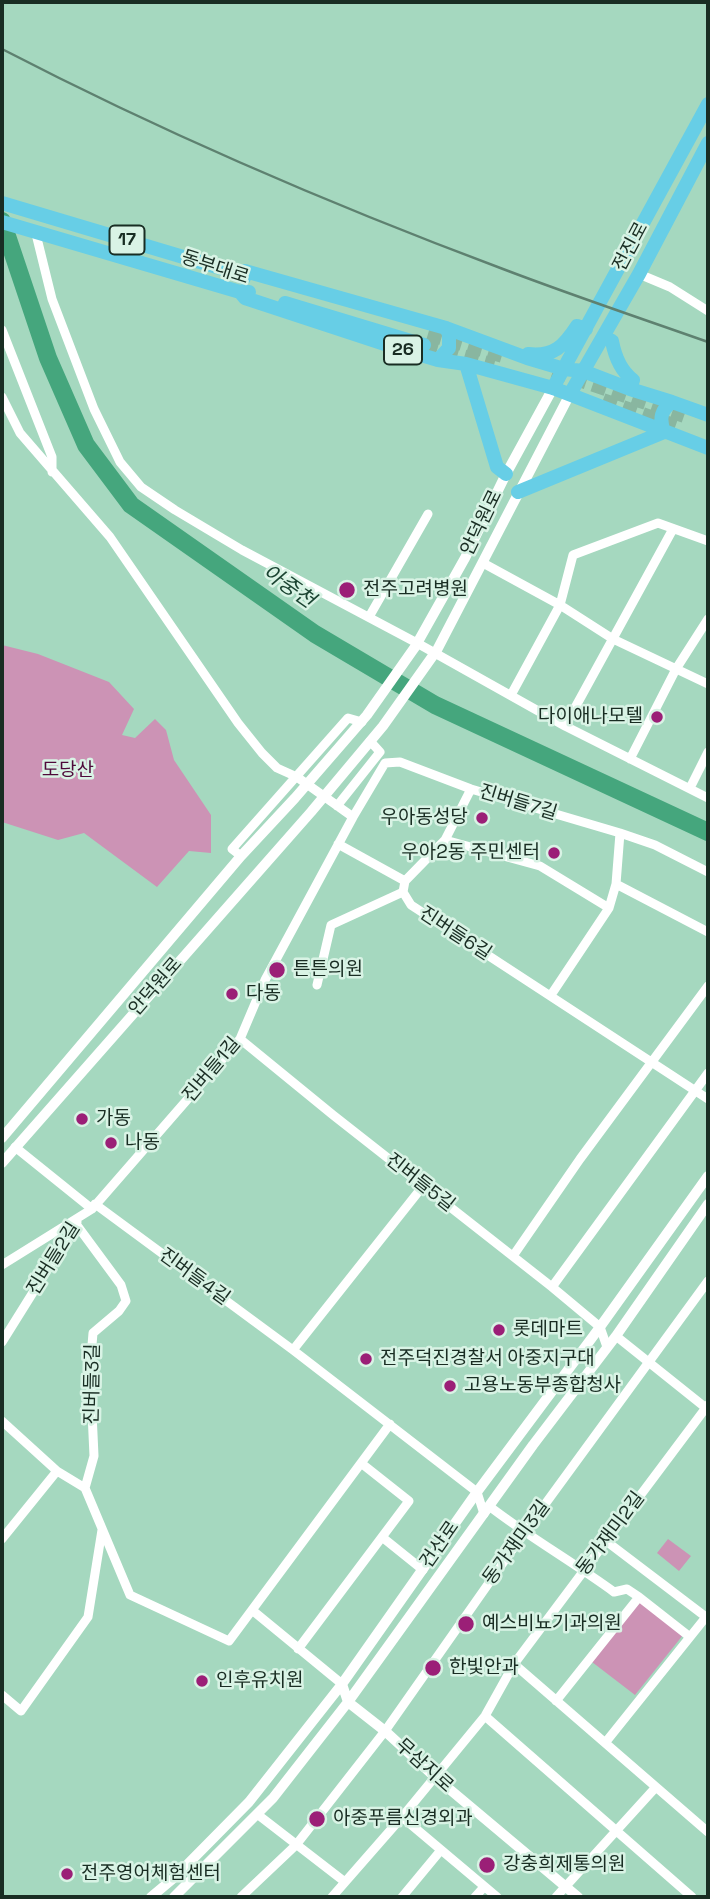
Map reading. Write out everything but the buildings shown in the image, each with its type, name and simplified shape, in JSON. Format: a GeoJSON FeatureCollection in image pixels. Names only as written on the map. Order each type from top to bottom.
{"type":"FeatureCollection","features":[{"type":"Feature","properties":{"kind":"main road","name":"전진로"},"geometry":{"type":"LineString","coordinates":[[553,388],[708,104]]}},
{"type":"Feature","properties":{"kind":"main road","name":"전진로"},"geometry":{"type":"LineString","coordinates":[[570,394],[639,274],[708,143]]}},
{"type":"Feature","properties":{"kind":"main road","name":"동부대로"},"geometry":{"type":"LineString","coordinates":[[2,203],[237,273],[242,277],[426,339],[249,292],[240,292],[2,222]]}},
{"type":"Feature","properties":{"kind":"main road","name":"26"},"geometry":{"type":"LineString","coordinates":[[237,273],[245,271],[446,328],[527,358]]}},
{"type":"Feature","properties":{"kind":"main road","name":"26"},"geometry":{"type":"LineString","coordinates":[[240,292],[245,298],[295,316],[438,360],[466,364],[570,394]]}},
{"type":"Feature","properties":{"kind":"main road"},"geometry":{"type":"LineString","coordinates":[[586,329],[577,326],[566,343],[551,352],[528,354],[527,358],[564,369],[583,371],[630,390],[708,415]]}},
{"type":"Feature","properties":{"kind":"main road"},"geometry":{"type":"LineString","coordinates":[[438,360],[449,348],[446,328]]}},
{"type":"Feature","properties":{"kind":"main road"},"geometry":{"type":"LineString","coordinates":[[604,337],[612,341],[614,353],[624,373],[634,380],[630,390]]}},
{"type":"Feature","properties":{"kind":"main road"},"geometry":{"type":"LineString","coordinates":[[466,364],[497,467],[506,474]]}},
{"type":"Feature","properties":{"kind":"main road"},"geometry":{"type":"LineString","coordinates":[[570,394],[708,448]]}},
{"type":"Feature","properties":{"kind":"main road"},"geometry":{"type":"LineString","coordinates":[[664,432],[660,422],[661,414],[666,406],[673,402]]}},
{"type":"Feature","properties":{"kind":"main road"},"geometry":{"type":"LineString","coordinates":[[708,425],[681,421],[708,438]]}},
{"type":"Feature","properties":{"kind":"main road"},"geometry":{"type":"LineString","coordinates":[[519,492],[664,432]]}},
{"type":"Feature","properties":{"kind":"street"},"geometry":{"type":"LineString","coordinates":[[30,229],[52,299],[94,409],[121,462],[141,487],[242,550],[417,643],[431,658],[511,695],[565,726],[708,798]]}},
{"type":"Feature","properties":{"kind":"street"},"geometry":{"type":"LineString","coordinates":[[639,274],[670,287],[708,311]]}},
{"type":"Feature","properties":{"kind":"street"},"geometry":{"type":"LineString","coordinates":[[2,330],[52,457],[52,472]]}},
{"type":"Feature","properties":{"kind":"street","name":"안덕원로"},"geometry":{"type":"LineString","coordinates":[[2,1138],[241,856],[364,718],[409,657],[476,537],[506,474],[553,388]]}},
{"type":"Feature","properties":{"kind":"street","name":"안덕원로"},"geometry":{"type":"LineString","coordinates":[[2,1163],[311,812],[383,726],[437,650],[570,394]]}},
{"type":"Feature","properties":{"kind":"street"},"geometry":{"type":"LineString","coordinates":[[2,397],[20,433],[110,537],[238,723],[262,753],[277,768],[297,778],[352,817]]}},
{"type":"Feature","properties":{"kind":"street"},"geometry":{"type":"LineString","coordinates":[[369,617],[428,514]]}},
{"type":"Feature","properties":{"kind":"street"},"geometry":{"type":"LineString","coordinates":[[511,695],[560,605],[573,555],[658,523],[708,541]]}},
{"type":"Feature","properties":{"kind":"street"},"geometry":{"type":"LineString","coordinates":[[565,726],[673,528]]}},
{"type":"Feature","properties":{"kind":"street"},"geometry":{"type":"LineString","coordinates":[[483,563],[560,605],[613,639],[708,684]]}},
{"type":"Feature","properties":{"kind":"street"},"geometry":{"type":"LineString","coordinates":[[630,759],[676,669],[708,619]]}},
{"type":"Feature","properties":{"kind":"street"},"geometry":{"type":"LineString","coordinates":[[241,856],[232,849],[348,718],[364,718]]}},
{"type":"Feature","properties":{"kind":"street"},"geometry":{"type":"LineString","coordinates":[[337,806],[380,752],[370,741]]}},
{"type":"Feature","properties":{"kind":"street"},"geometry":{"type":"LineString","coordinates":[[690,788],[708,752]]}},
{"type":"Feature","properties":{"kind":"street","name":"진버들7길"},"geometry":{"type":"LineString","coordinates":[[352,817],[385,762],[400,762],[471,789],[655,845],[708,872]]}},
{"type":"Feature","properties":{"kind":"street"},"geometry":{"type":"LineString","coordinates":[[338,844],[405,881],[445,840],[471,789]]}},
{"type":"Feature","properties":{"kind":"street","name":"진버들1길"},"geometry":{"type":"LineString","coordinates":[[2,1265],[90,1209],[240,1039],[265,979],[352,817]]}},
{"type":"Feature","properties":{"kind":"street"},"geometry":{"type":"LineString","coordinates":[[551,995],[609,908],[616,884],[620,833]]}},
{"type":"Feature","properties":{"kind":"street"},"geometry":{"type":"LineString","coordinates":[[445,840],[540,866],[609,908]]}},
{"type":"Feature","properties":{"kind":"street","name":"진버들6길"},"geometry":{"type":"LineString","coordinates":[[405,881],[404,892],[411,905],[708,1099]]}},
{"type":"Feature","properties":{"kind":"street"},"geometry":{"type":"LineString","coordinates":[[616,884],[708,932]]}},
{"type":"Feature","properties":{"kind":"street"},"geometry":{"type":"LineString","coordinates":[[317,985],[331,925],[404,892]]}},
{"type":"Feature","properties":{"kind":"street"},"geometry":{"type":"LineString","coordinates":[[513,1256],[580,1159],[708,986]]}},
{"type":"Feature","properties":{"kind":"street","name":"진버들5길"},"geometry":{"type":"LineString","coordinates":[[240,1039],[600,1327]]}},
{"type":"Feature","properties":{"kind":"street"},"geometry":{"type":"LineString","coordinates":[[552,1287],[708,1073]]}},
{"type":"Feature","properties":{"kind":"street","name":"진버들4길"},"geometry":{"type":"LineString","coordinates":[[15,1147],[90,1209],[293,1350],[477,1492]]}},
{"type":"Feature","properties":{"kind":"street","name":"건산로"},"geometry":{"type":"LineString","coordinates":[[151,1897],[164,1894],[249,1802],[342,1684],[477,1492],[600,1327],[708,1175]]}},
{"type":"Feature","properties":{"kind":"street"},"geometry":{"type":"LineString","coordinates":[[293,1350],[423,1186]]}},
{"type":"Feature","properties":{"kind":"street","name":"건산로"},"geometry":{"type":"LineString","coordinates":[[174,1897],[273,1798],[348,1702],[708,1204]]}},
{"type":"Feature","properties":{"kind":"street","name":"진버들2길"},"geometry":{"type":"LineString","coordinates":[[2,1342],[76,1224],[90,1209]]}},
{"type":"Feature","properties":{"kind":"street","name":"진버들3길"},"geometry":{"type":"LineString","coordinates":[[76,1224],[121,1285],[126,1301],[119,1311],[93,1333],[90,1369],[94,1456],[85,1488]]}},
{"type":"Feature","properties":{"kind":"street","name":"동가재미3길"},"geometry":{"type":"LineString","coordinates":[[241,1897],[296,1845],[385,1731],[524,1533],[708,1281]]}},
{"type":"Feature","properties":{"kind":"street"},"geometry":{"type":"LineString","coordinates":[[600,1327],[607,1347]]}},
{"type":"Feature","properties":{"kind":"street"},"geometry":{"type":"LineString","coordinates":[[615,1336],[707,1406]]}},
{"type":"Feature","properties":{"kind":"street","name":"동가재미2길"},"geometry":{"type":"LineString","coordinates":[[332,1897],[485,1716],[514,1664],[707,1406]]}},
{"type":"Feature","properties":{"kind":"street"},"geometry":{"type":"LineString","coordinates":[[2,1421],[57,1471],[85,1488],[130,1595],[229,1642],[390,1424]]}},
{"type":"Feature","properties":{"kind":"street"},"geometry":{"type":"LineString","coordinates":[[298,1649],[409,1501],[361,1463]]}},
{"type":"Feature","properties":{"kind":"street"},"geometry":{"type":"LineString","coordinates":[[2,1539],[57,1471]]}},
{"type":"Feature","properties":{"kind":"street"},"geometry":{"type":"LineString","coordinates":[[477,1492],[486,1510],[584,1570],[614,1592],[627,1590],[639,1597],[690,1637]]}},
{"type":"Feature","properties":{"kind":"street"},"geometry":{"type":"LineString","coordinates":[[2,1695],[21,1712],[88,1617],[102,1530]]}},
{"type":"Feature","properties":{"kind":"street"},"geometry":{"type":"LineString","coordinates":[[382,1537],[423,1570]]}},
{"type":"Feature","properties":{"kind":"street"},"geometry":{"type":"LineString","coordinates":[[605,1743],[706,1617],[606,1541]]}},
{"type":"Feature","properties":{"kind":"street"},"geometry":{"type":"LineString","coordinates":[[556,1701],[639,1597]]}},
{"type":"Feature","properties":{"kind":"street"},"geometry":{"type":"LineString","coordinates":[[252,1610],[342,1684],[348,1702]]}},
{"type":"Feature","properties":{"kind":"street"},"geometry":{"type":"LineString","coordinates":[[514,1664],[708,1832]]}},
{"type":"Feature","properties":{"kind":"street","name":"무삼지로"},"geometry":{"type":"LineString","coordinates":[[348,1702],[578,1897]]}},
{"type":"Feature","properties":{"kind":"street"},"geometry":{"type":"LineString","coordinates":[[485,1716],[692,1897]]}},
{"type":"Feature","properties":{"kind":"street"},"geometry":{"type":"LineString","coordinates":[[556,1897],[656,1787]]}},
{"type":"Feature","properties":{"kind":"street"},"geometry":{"type":"LineString","coordinates":[[257,1814],[345,1882]]}},
{"type":"Feature","properties":{"kind":"street"},"geometry":{"type":"LineString","coordinates":[[402,1817],[497,1897]]}},
{"type":"Feature","properties":{"kind":"street"},"geometry":{"type":"LineString","coordinates":[[402,1897],[441,1850]]}},
{"type":"Feature","properties":{"kind":"street"},"geometry":{"type":"LineString","coordinates":[[475,1897],[484,1887]]}},
{"type":"Feature","properties":{"kind":"green space","name":"도당산"},"geometry":{"type":"Polygon","coordinates":[[[2,645],[38,654],[109,682],[134,709],[122,735],[135,738],[155,719],[166,730],[174,760],[211,815],[211,853],[189,851],[157,887],[84,833],[58,840],[2,822],[2,645]]]}},
{"type":"Feature","properties":{"kind":"green space"},"geometry":{"type":"Polygon","coordinates":[[[668,1539],[691,1556],[679,1571],[657,1553],[668,1539]]]}},
{"type":"Feature","properties":{"kind":"green space"},"geometry":{"type":"Polygon","coordinates":[[[641,1601],[683,1635],[635,1695],[592,1662],[641,1601]]]}},
{"type":"Feature","properties":{"kind":"waterway","name":"아중천"},"geometry":{"type":"LineString","coordinates":[[2,221],[48,358],[86,445],[131,505],[315,634],[435,705],[708,832]]}},
{"type":"Feature","properties":{"kind":"tunnel"},"geometry":{"type":"LineString","coordinates":[[428,334],[506,357]]}},
{"type":"Feature","properties":{"kind":"tunnel"},"geometry":{"type":"LineString","coordinates":[[424,345],[494,365]]}},
{"type":"Feature","properties":{"kind":"tunnel"},"geometry":{"type":"LineString","coordinates":[[553,371],[684,416]]}},
{"type":"Feature","properties":{"kind":"tunnel"},"geometry":{"type":"LineString","coordinates":[[603,400],[679,427]]}},
{"type":"Feature","properties":{"kind":"railway"},"geometry":{"type":"LineString","coordinates":[[2,49],[187,139],[312,193],[529,279],[708,342]]}},
{"type":"Feature","properties":{"kind":"place","name":"전주고려병원"},"geometry":{"type":"Point","coordinates":[347,590]}},
{"type":"Feature","properties":{"kind":"place","name":"다이애나모텔"},"geometry":{"type":"Point","coordinates":[657,717]}},
{"type":"Feature","properties":{"kind":"place","name":"우아동성당"},"geometry":{"type":"Point","coordinates":[482,818]}},
{"type":"Feature","properties":{"kind":"place","name":"우아2동 주민센터"},"geometry":{"type":"Point","coordinates":[554,853]}},
{"type":"Feature","properties":{"kind":"place","name":"튼튼의원"},"geometry":{"type":"Point","coordinates":[277,970]}},
{"type":"Feature","properties":{"kind":"place","name":"다동"},"geometry":{"type":"Point","coordinates":[232,994]}},
{"type":"Feature","properties":{"kind":"place","name":"가동"},"geometry":{"type":"Point","coordinates":[82,1119]}},
{"type":"Feature","properties":{"kind":"place","name":"나동"},"geometry":{"type":"Point","coordinates":[111,1143]}},
{"type":"Feature","properties":{"kind":"place","name":"롯데마트"},"geometry":{"type":"Point","coordinates":[499,1330]}},
{"type":"Feature","properties":{"kind":"place","name":"전주덕진경찰서 아중지구대"},"geometry":{"type":"Point","coordinates":[366,1359]}},
{"type":"Feature","properties":{"kind":"place","name":"고용노동부종합청사"},"geometry":{"type":"Point","coordinates":[450,1386]}},
{"type":"Feature","properties":{"kind":"place","name":"예스비뇨기과의원"},"geometry":{"type":"Point","coordinates":[466,1624]}},
{"type":"Feature","properties":{"kind":"place","name":"한빛안과"},"geometry":{"type":"Point","coordinates":[433,1668]}},
{"type":"Feature","properties":{"kind":"place","name":"인후유치원"},"geometry":{"type":"Point","coordinates":[202,1681]}},
{"type":"Feature","properties":{"kind":"place","name":"아중푸름신경외과"},"geometry":{"type":"Point","coordinates":[317,1819]}},
{"type":"Feature","properties":{"kind":"place","name":"강충희제통의원"},"geometry":{"type":"Point","coordinates":[487,1865]}},
{"type":"Feature","properties":{"kind":"place","name":"전주영어체험센터"},"geometry":{"type":"Point","coordinates":[67,1874]}}]}
